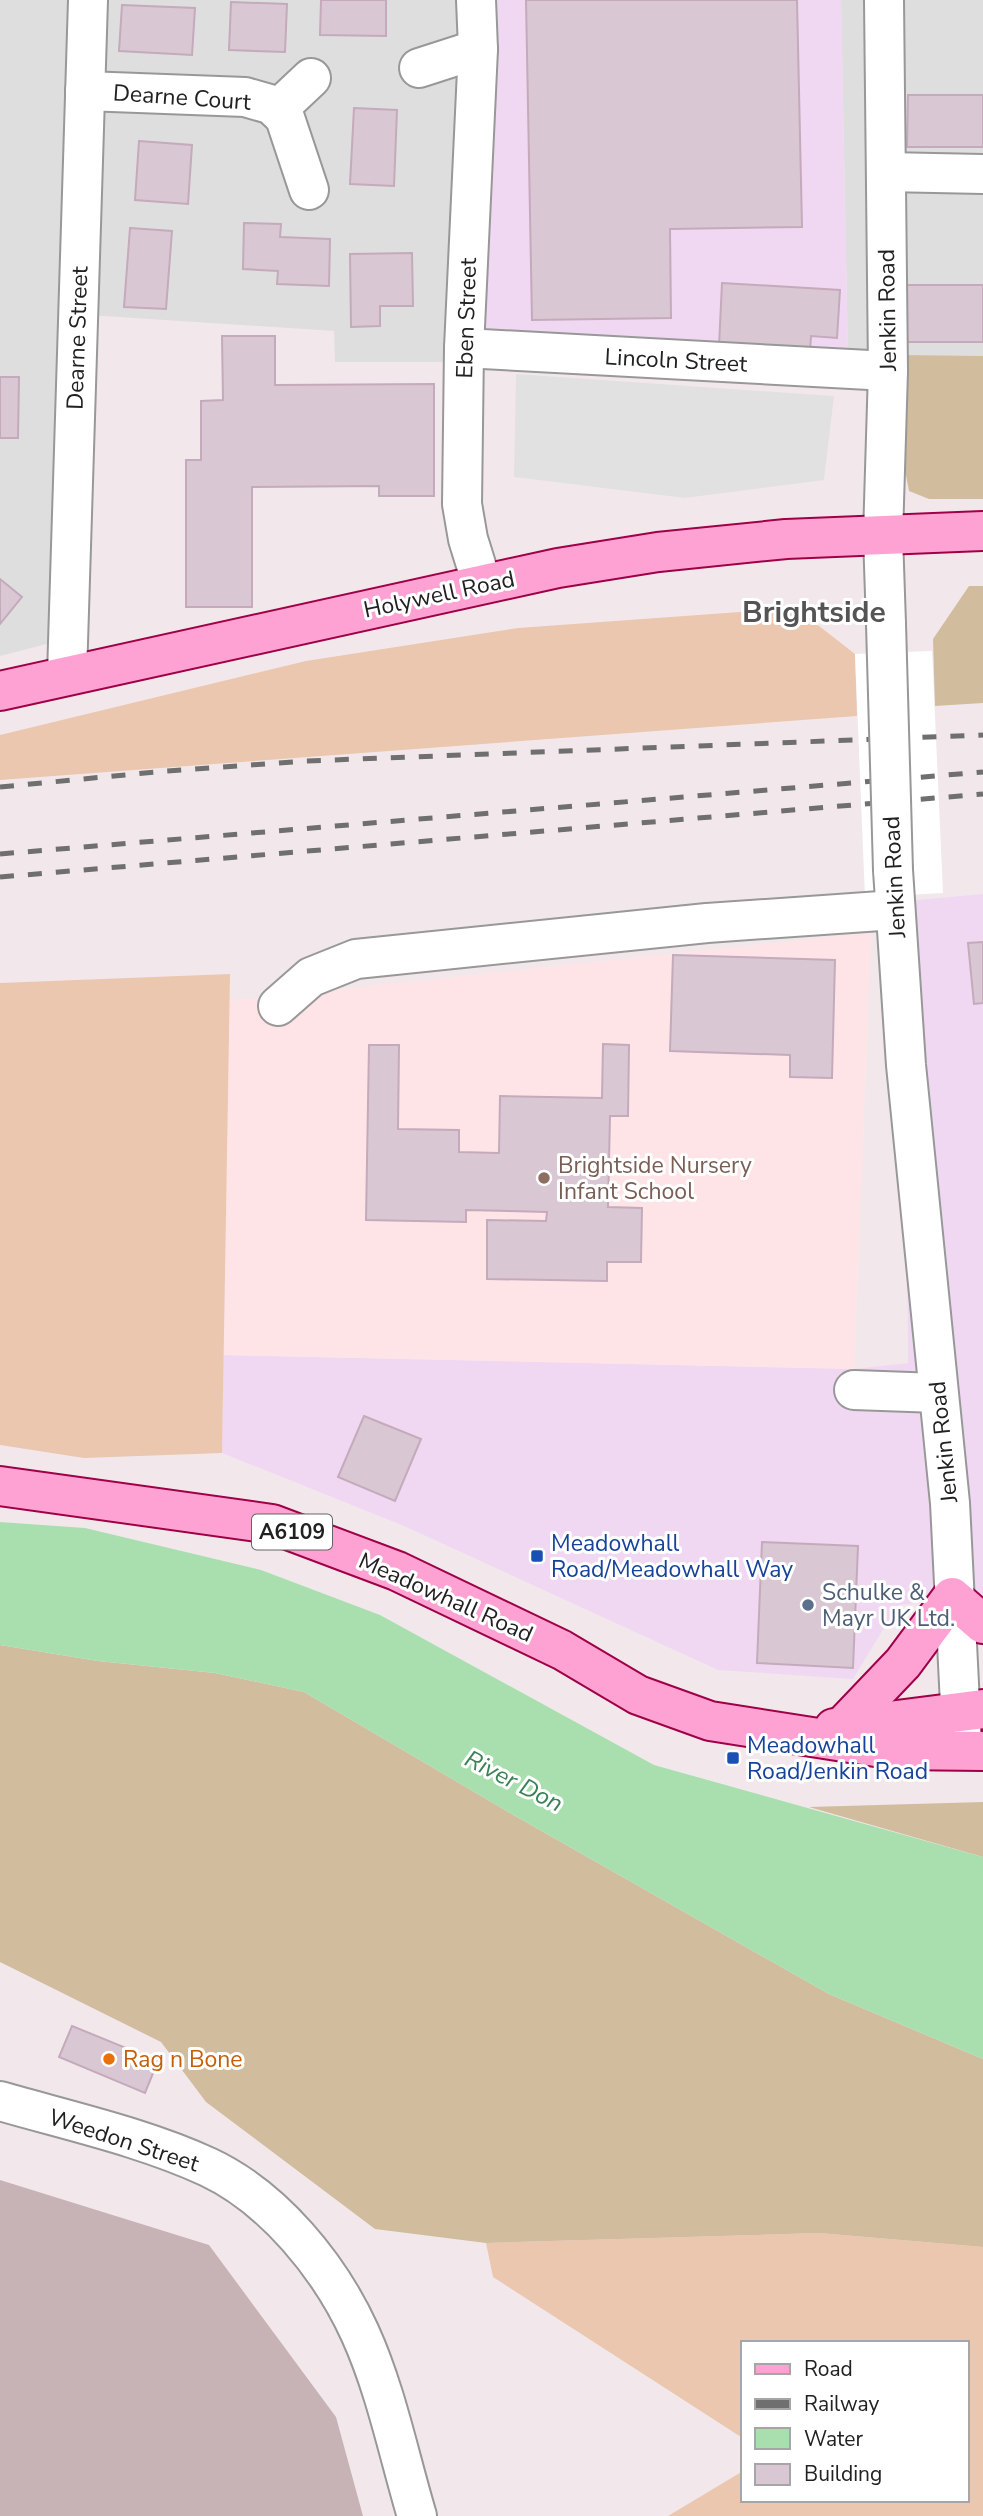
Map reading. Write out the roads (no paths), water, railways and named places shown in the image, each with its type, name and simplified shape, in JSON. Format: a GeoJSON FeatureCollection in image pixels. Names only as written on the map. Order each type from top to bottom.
{"type":"FeatureCollection","features":[{"type":"Feature","properties":{"kind":"main road","name":"Holywell Road"},"geometry":{"type":"LineString","coordinates":[[0,691],[482,584],[658,552],[786,539],[983,531]]}},
{"type":"Feature","properties":{"kind":"main road","name":"Meadowhall Road"},"geometry":{"type":"LineString","coordinates":[[0,1486],[272,1524],[397,1571],[562,1650],[638,1695],[710,1721],[895,1750],[973,1751]]}},
{"type":"Feature","properties":{"kind":"main road"},"geometry":{"type":"LineString","coordinates":[[842,1727],[903,1664],[952,1597],[983,1624]]}},
{"type":"Feature","properties":{"kind":"main road","name":"Meadowhall Road"},"geometry":{"type":"LineString","coordinates":[[797,1733],[971,1710]]}},
{"type":"Feature","properties":{"kind":"street","name":"Dearne Street"},"geometry":{"type":"LineString","coordinates":[[67,675],[88,0]]}},
{"type":"Feature","properties":{"kind":"street","name":"Eben Street"},"geometry":{"type":"LineString","coordinates":[[476,0],[478,49],[464,348],[462,504],[468,539],[482,584]]}},
{"type":"Feature","properties":{"kind":"street","name":"Jenkin Road"},"geometry":{"type":"LineString","coordinates":[[884,0],[888,371],[883,536],[895,910],[906,1065],[950,1503],[952,1597],[971,1710],[973,1751]]}},
{"type":"Feature","properties":{"kind":"street"},"geometry":{"type":"LineString","coordinates":[[419,68],[478,49]]}},
{"type":"Feature","properties":{"kind":"street","name":"Dearne Court"},"geometry":{"type":"LineString","coordinates":[[278,110],[311,78]]}},
{"type":"Feature","properties":{"kind":"street","name":"Dearne Court"},"geometry":{"type":"LineString","coordinates":[[85,91],[245,97],[278,110],[285,118],[309,190]]}},
{"type":"Feature","properties":{"kind":"street"},"geometry":{"type":"LineString","coordinates":[[886,172],[983,174]]}},
{"type":"Feature","properties":{"kind":"street","name":"Lincoln Street"},"geometry":{"type":"LineString","coordinates":[[464,348],[617,369],[888,371]]}},
{"type":"Feature","properties":{"kind":"street"},"geometry":{"type":"LineString","coordinates":[[278,1006],[311,976],[356,959],[707,923],[895,910]]}},
{"type":"Feature","properties":{"kind":"street"},"geometry":{"type":"LineString","coordinates":[[854,1390],[938,1393]]}},
{"type":"Feature","properties":{"kind":"street","name":"Weedon Street"},"geometry":{"type":"LineString","coordinates":[[0,2101],[174,2153],[210,2168],[250,2192],[290,2230],[331,2283],[360,2333],[417,2516]]}},
{"type":"Feature","properties":{"kind":"water","name":"River Don"},"geometry":{"type":"Polygon","coordinates":[[[0,1522],[85,1528],[261,1570],[380,1615],[654,1765],[983,1857],[983,2059],[829,1994],[517,1817],[304,1692],[215,1673],[98,1661],[0,1645],[0,1522]]]}},
{"type":"Feature","properties":{"kind":"railway"},"geometry":{"type":"LineString","coordinates":[[0,787],[306,761],[983,735]]}},
{"type":"Feature","properties":{"kind":"railway"},"geometry":{"type":"LineString","coordinates":[[0,854],[983,772]]}},
{"type":"Feature","properties":{"kind":"railway"},"geometry":{"type":"LineString","coordinates":[[0,877],[983,794]]}},
{"type":"Feature","properties":{"kind":"place","name":"Brightside Nursery Infant School"},"geometry":{"type":"Point","coordinates":[544,1178]}},
{"type":"Feature","properties":{"kind":"place","name":"Meadowhall Road/Meadowhall Way"},"geometry":{"type":"Point","coordinates":[537,1556]}},
{"type":"Feature","properties":{"kind":"place","name":"Schulke & Mayr UK Ltd."},"geometry":{"type":"Point","coordinates":[808,1605]}},
{"type":"Feature","properties":{"kind":"place","name":"Meadowhall Road/Jenkin Road"},"geometry":{"type":"Point","coordinates":[733,1758]}},
{"type":"Feature","properties":{"kind":"place","name":"Rag n Bone"},"geometry":{"type":"Point","coordinates":[109,2059]}},
{"type":"Feature","properties":{"kind":"district","name":"Brightside"},"geometry":{"type":"Point","coordinates":[814,612]}}]}
